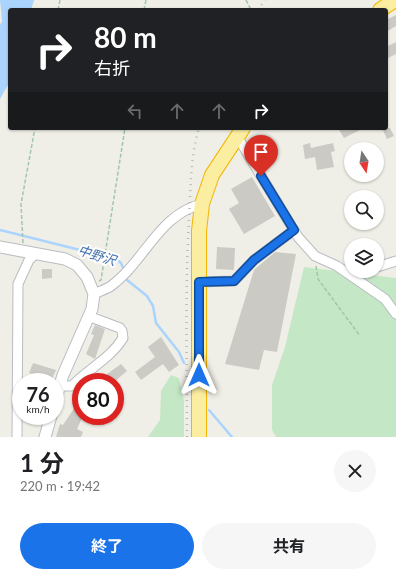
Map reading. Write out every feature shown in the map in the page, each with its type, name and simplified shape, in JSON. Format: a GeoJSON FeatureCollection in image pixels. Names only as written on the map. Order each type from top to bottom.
{"type":"FeatureCollection","features":[{"type":"Feature","properties":{"kind":"highway"},"geometry":{"type":"LineString","coordinates":[[383,8],[395,0]]}},
{"type":"Feature","properties":{"kind":"highway"},"geometry":{"type":"LineString","coordinates":[[199,437],[199,231],[202,204],[212,175],[240,132]]}},
{"type":"Feature","properties":{"kind":"street"},"geometry":{"type":"LineString","coordinates":[[240,132],[294,230],[315,256],[337,266],[385,299],[396,314]]}},
{"type":"Feature","properties":{"kind":"street"},"geometry":{"type":"LineString","coordinates":[[93,289],[111,286],[131,266],[174,216],[190,206],[202,204]]}},
{"type":"Feature","properties":{"kind":"street"},"geometry":{"type":"LineString","coordinates":[[199,282],[234,281],[259,256],[294,230]]}},
{"type":"Feature","properties":{"kind":"street"},"geometry":{"type":"LineString","coordinates":[[0,247],[65,259],[77,265],[87,277],[93,289],[88,316],[64,376]]}},
{"type":"Feature","properties":{"kind":"street"},"geometry":{"type":"LineString","coordinates":[[17,437],[18,284],[29,260],[35,254]]}},
{"type":"Feature","properties":{"kind":"street"},"geometry":{"type":"LineString","coordinates":[[384,264],[396,261]]}},
{"type":"Feature","properties":{"kind":"street"},"geometry":{"type":"LineString","coordinates":[[337,266],[344,266]]}},
{"type":"Feature","properties":{"kind":"street"},"geometry":{"type":"LineString","coordinates":[[64,386],[72,386],[80,377],[112,353],[123,338],[124,335],[120,328],[88,316]]}},
{"type":"Feature","properties":{"kind":"street"},"geometry":{"type":"LineString","coordinates":[[45,437],[48,425]]}},
{"type":"Feature","properties":{"kind":"path"},"geometry":{"type":"LineString","coordinates":[[19,251],[21,204],[35,130]]}},
{"type":"Feature","properties":{"kind":"path"},"geometry":{"type":"LineString","coordinates":[[93,289],[101,280],[126,130]]}},
{"type":"Feature","properties":{"kind":"path"},"geometry":{"type":"LineString","coordinates":[[315,256],[318,279],[360,336]]}},
{"type":"Feature","properties":{"kind":"green space"},"geometry":{"type":"Polygon","coordinates":[[[304,267],[344,272],[344,278],[384,278],[384,277],[396,278],[396,437],[276,437],[272,430],[272,385],[285,347],[304,267]]]}},
{"type":"Feature","properties":{"kind":"green space"},"geometry":{"type":"Polygon","coordinates":[[[171,375],[179,378],[184,401],[184,437],[148,437],[160,420],[161,391],[171,375]]]}},
{"type":"Feature","properties":{"kind":"water"},"geometry":{"type":"Polygon","coordinates":[[[0,0],[34,0],[32,8],[8,8],[8,85],[0,99],[0,25],[2,21],[0,0]]]}},
{"type":"Feature","properties":{"kind":"building"},"geometry":{"type":"Polygon","coordinates":[[[396,15],[396,26],[388,31],[388,19],[396,15]]]}},
{"type":"Feature","properties":{"kind":"building"},"geometry":{"type":"Polygon","coordinates":[[[396,42],[396,54],[388,58],[388,46],[396,42]]]}},
{"type":"Feature","properties":{"kind":"building"},"geometry":{"type":"Polygon","coordinates":[[[388,128],[390,128],[394,136],[387,139],[383,130],[388,130],[388,128]]]}},
{"type":"Feature","properties":{"kind":"building"},"geometry":{"type":"Polygon","coordinates":[[[339,130],[360,130],[344,138],[339,130]]]}},
{"type":"Feature","properties":{"kind":"building"},"geometry":{"type":"Polygon","coordinates":[[[310,143],[311,148],[333,143],[335,151],[331,152],[334,167],[317,170],[315,157],[305,159],[303,145],[310,143]]]}},
{"type":"Feature","properties":{"kind":"building"},"geometry":{"type":"Polygon","coordinates":[[[252,177],[275,216],[244,234],[229,209],[239,203],[231,189],[252,177]]]}},
{"type":"Feature","properties":{"kind":"building"},"geometry":{"type":"Polygon","coordinates":[[[217,247],[235,248],[234,270],[216,269],[217,247]]]}},
{"type":"Feature","properties":{"kind":"building"},"geometry":{"type":"Polygon","coordinates":[[[275,252],[296,254],[277,352],[264,350],[259,370],[225,364],[254,270],[275,252]]]}},
{"type":"Feature","properties":{"kind":"building"},"geometry":{"type":"Polygon","coordinates":[[[42,269],[52,269],[52,278],[42,279],[42,269]]]}},
{"type":"Feature","properties":{"kind":"building"},"geometry":{"type":"Polygon","coordinates":[[[95,325],[105,329],[95,359],[86,354],[94,335],[91,334],[95,325]]]}},
{"type":"Feature","properties":{"kind":"building"},"geometry":{"type":"Polygon","coordinates":[[[161,337],[179,365],[169,372],[163,364],[141,380],[135,372],[155,357],[148,347],[161,337]]]}},
{"type":"Feature","properties":{"kind":"building"},"geometry":{"type":"Polygon","coordinates":[[[33,363],[56,370],[55,373],[29,373],[33,363]]]}},
{"type":"Feature","properties":{"kind":"building"},"geometry":{"type":"Polygon","coordinates":[[[121,364],[127,371],[124,374],[108,373],[121,364]]]}},
{"type":"Feature","properties":{"kind":"building"},"geometry":{"type":"Polygon","coordinates":[[[72,412],[72,425],[79,425],[77,429],[83,432],[81,437],[56,437],[60,425],[64,425],[72,412]]]}},
{"type":"Feature","properties":{"kind":"waterway","name":"中野沢"},"geometry":{"type":"LineString","coordinates":[[0,230],[116,259],[121,263],[124,270]]}},
{"type":"Feature","properties":{"kind":"waterway","name":"中野沢"},"geometry":{"type":"LineString","coordinates":[[126,277],[127,280],[147,296],[153,306],[156,323],[179,352],[184,363]]}},
{"type":"Feature","properties":{"kind":"waterway","name":"中野沢"},"geometry":{"type":"LineString","coordinates":[[209,410],[232,437]]}},
{"type":"Feature","properties":{"kind":"railway"},"geometry":{"type":"LineString","coordinates":[[259,8],[265,0]]}},
{"type":"Feature","properties":{"kind":"railway"},"geometry":{"type":"LineString","coordinates":[[187,437],[186,328],[188,245],[192,162],[198,130]]}},
{"type":"Feature","properties":{"kind":"route"},"geometry":{"type":"LineString","coordinates":[[199,375],[199,282],[234,281],[254,260],[294,230],[261,176]]}}]}
